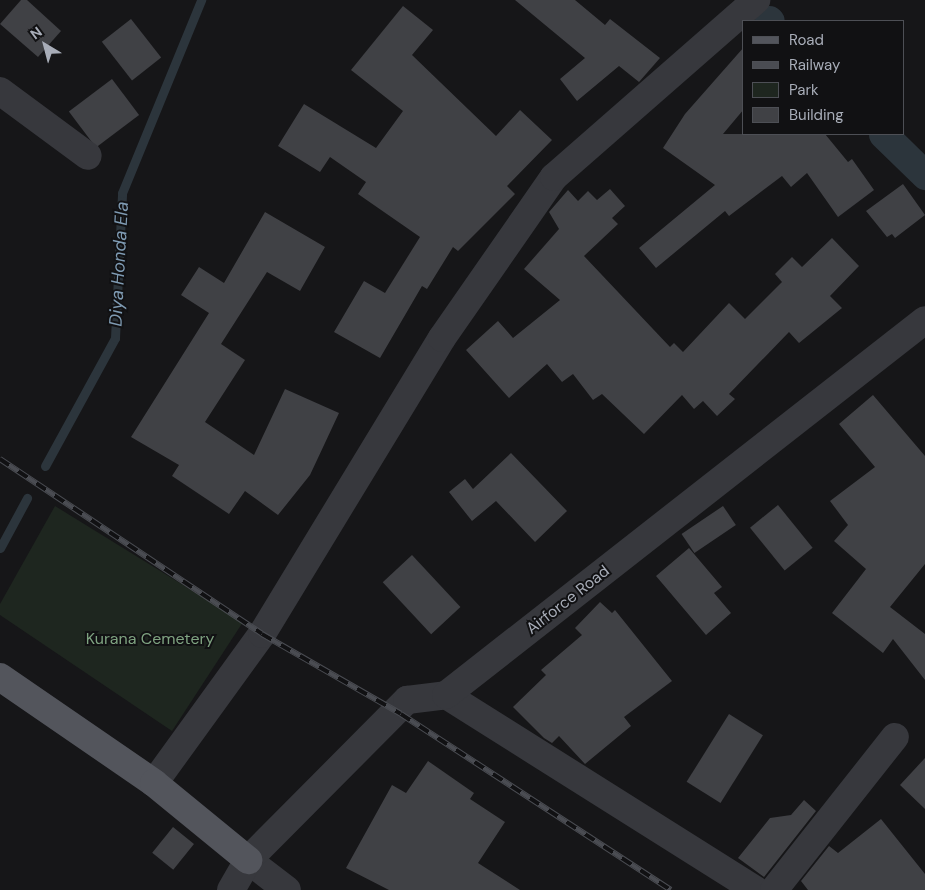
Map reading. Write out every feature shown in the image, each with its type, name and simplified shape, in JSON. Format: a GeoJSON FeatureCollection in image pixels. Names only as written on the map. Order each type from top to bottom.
{"type":"FeatureCollection","features":[{"type":"Feature","properties":{"kind":"main road"},"geometry":{"type":"LineString","coordinates":[[0,677],[154,783],[248,860]]}},
{"type":"Feature","properties":{"kind":"street"},"geometry":{"type":"LineString","coordinates":[[154,783],[262,634],[442,338],[554,178],[756,0]]}},
{"type":"Feature","properties":{"kind":"street"},"geometry":{"type":"LineString","coordinates":[[0,91],[88,156]]}},
{"type":"Feature","properties":{"kind":"street","name":"Airforce Road"},"geometry":{"type":"LineString","coordinates":[[446,695],[925,320]]}},
{"type":"Feature","properties":{"kind":"street"},"geometry":{"type":"LineString","coordinates":[[231,890],[248,860],[407,700],[446,695],[756,890]]}},
{"type":"Feature","properties":{"kind":"street"},"geometry":{"type":"LineString","coordinates":[[774,890],[895,737]]}},
{"type":"Feature","properties":{"kind":"street"},"geometry":{"type":"LineString","coordinates":[[248,860],[288,890]]}},
{"type":"Feature","properties":{"kind":"green space","name":"Kurana Cemetery"},"geometry":{"type":"Polygon","coordinates":[[[55,506],[243,622],[172,731],[0,615],[0,604],[55,506]]]}},
{"type":"Feature","properties":{"kind":"building"},"geometry":{"type":"Polygon","coordinates":[[[21,0],[27,0],[61,31],[38,57],[0,24],[21,0]]]}},
{"type":"Feature","properties":{"kind":"building"},"geometry":{"type":"Polygon","coordinates":[[[515,0],[575,0],[605,25],[610,19],[660,58],[639,82],[619,66],[577,101],[560,79],[585,58],[515,0]]]}},
{"type":"Feature","properties":{"kind":"building"},"geometry":{"type":"Polygon","coordinates":[[[403,6],[433,30],[412,55],[496,136],[520,110],[552,140],[507,186],[515,194],[458,251],[453,247],[427,289],[422,286],[380,358],[334,332],[364,281],[385,293],[420,237],[358,194],[366,182],[330,157],[320,172],[278,146],[304,104],[376,148],[403,111],[351,70],[403,6]]]}},
{"type":"Feature","properties":{"kind":"building"},"geometry":{"type":"Polygon","coordinates":[[[131,19],[161,58],[132,80],[102,42],[131,19]]]}},
{"type":"Feature","properties":{"kind":"building"},"geometry":{"type":"Polygon","coordinates":[[[742,49],[742,111],[723,134],[826,135],[848,162],[852,159],[874,190],[838,217],[807,173],[791,187],[782,176],[729,216],[725,211],[656,268],[639,248],[715,185],[663,148],[685,114],[742,49]]]}},
{"type":"Feature","properties":{"kind":"building"},"geometry":{"type":"Polygon","coordinates":[[[112,79],[139,115],[96,147],[69,111],[112,79]]]}},
{"type":"Feature","properties":{"kind":"building"},"geometry":{"type":"Polygon","coordinates":[[[903,184],[925,215],[895,238],[892,234],[887,237],[866,211],[903,184]]]}},
{"type":"Feature","properties":{"kind":"building"},"geometry":{"type":"Polygon","coordinates":[[[610,189],[625,206],[612,218],[618,224],[584,256],[670,347],[674,343],[683,352],[729,303],[745,319],[782,282],[775,274],[792,257],[802,267],[832,238],[859,266],[830,296],[842,308],[799,343],[789,332],[729,394],[735,399],[717,416],[703,401],[694,409],[682,395],[644,434],[602,394],[593,400],[573,374],[562,382],[547,364],[509,398],[466,350],[498,321],[513,338],[560,300],[524,269],[559,229],[549,212],[568,190],[578,201],[588,191],[597,200],[610,189]]]}},
{"type":"Feature","properties":{"kind":"building"},"geometry":{"type":"Polygon","coordinates":[[[265,212],[325,247],[300,291],[267,272],[221,344],[245,360],[205,422],[254,455],[285,389],[339,413],[310,475],[278,515],[245,491],[229,514],[172,476],[179,465],[131,437],[209,313],[181,295],[199,267],[224,283],[265,212]]]}},
{"type":"Feature","properties":{"kind":"building"},"geometry":{"type":"Polygon","coordinates":[[[873,395],[925,456],[925,564],[890,607],[925,634],[925,680],[893,639],[883,653],[832,613],[866,569],[834,541],[848,525],[830,501],[875,467],[839,424],[873,395]]]}},
{"type":"Feature","properties":{"kind":"building"},"geometry":{"type":"Polygon","coordinates":[[[511,453],[567,511],[535,542],[496,501],[472,521],[449,492],[465,479],[473,489],[511,453]]]}},
{"type":"Feature","properties":{"kind":"building"},"geometry":{"type":"Polygon","coordinates":[[[778,505],[813,548],[785,570],[750,528],[778,505]]]}},
{"type":"Feature","properties":{"kind":"building"},"geometry":{"type":"Polygon","coordinates":[[[723,506],[736,525],[694,553],[682,534],[723,506]]]}},
{"type":"Feature","properties":{"kind":"building"},"geometry":{"type":"Polygon","coordinates":[[[689,548],[722,587],[714,593],[731,613],[706,635],[656,576],[689,548]]]}},
{"type":"Feature","properties":{"kind":"building"},"geometry":{"type":"Polygon","coordinates":[[[412,555],[460,607],[431,634],[383,582],[412,555]]]}},
{"type":"Feature","properties":{"kind":"building"},"geometry":{"type":"Polygon","coordinates":[[[600,602],[612,613],[615,610],[672,681],[624,717],[631,726],[585,764],[559,736],[552,743],[544,738],[513,707],[546,675],[541,670],[582,635],[575,628],[600,602]]]}},
{"type":"Feature","properties":{"kind":"building"},"geometry":{"type":"Polygon","coordinates":[[[729,714],[763,735],[721,803],[687,782],[729,714]]]}},
{"type":"Feature","properties":{"kind":"building"},"geometry":{"type":"Polygon","coordinates":[[[925,758],[925,809],[900,785],[925,758]]]}},
{"type":"Feature","properties":{"kind":"building"},"geometry":{"type":"Polygon","coordinates":[[[428,761],[474,793],[470,799],[505,822],[478,863],[520,890],[389,890],[346,868],[392,785],[406,793],[428,761]]]}},
{"type":"Feature","properties":{"kind":"building"},"geometry":{"type":"Polygon","coordinates":[[[804,800],[816,811],[764,877],[738,858],[770,818],[791,815],[804,800]]]}},
{"type":"Feature","properties":{"kind":"building"},"geometry":{"type":"Polygon","coordinates":[[[881,819],[925,874],[925,890],[808,890],[801,881],[829,846],[838,853],[881,819]]]}},
{"type":"Feature","properties":{"kind":"building"},"geometry":{"type":"Polygon","coordinates":[[[173,827],[194,844],[173,870],[152,853],[173,827]]]}},
{"type":"Feature","properties":{"kind":"waterway","name":"Diya Honda Ela"},"geometry":{"type":"LineString","coordinates":[[45,466],[115,338],[122,193],[201,0]]}},
{"type":"Feature","properties":{"kind":"waterway"},"geometry":{"type":"LineString","coordinates":[[884,135],[925,175]]}},
{"type":"Feature","properties":{"kind":"waterway","name":"Diya Honda Ela"},"geometry":{"type":"LineString","coordinates":[[0,548],[27,498]]}},
{"type":"Feature","properties":{"kind":"railway"},"geometry":{"type":"LineString","coordinates":[[0,459],[262,634],[401,714],[671,890]]}}]}
